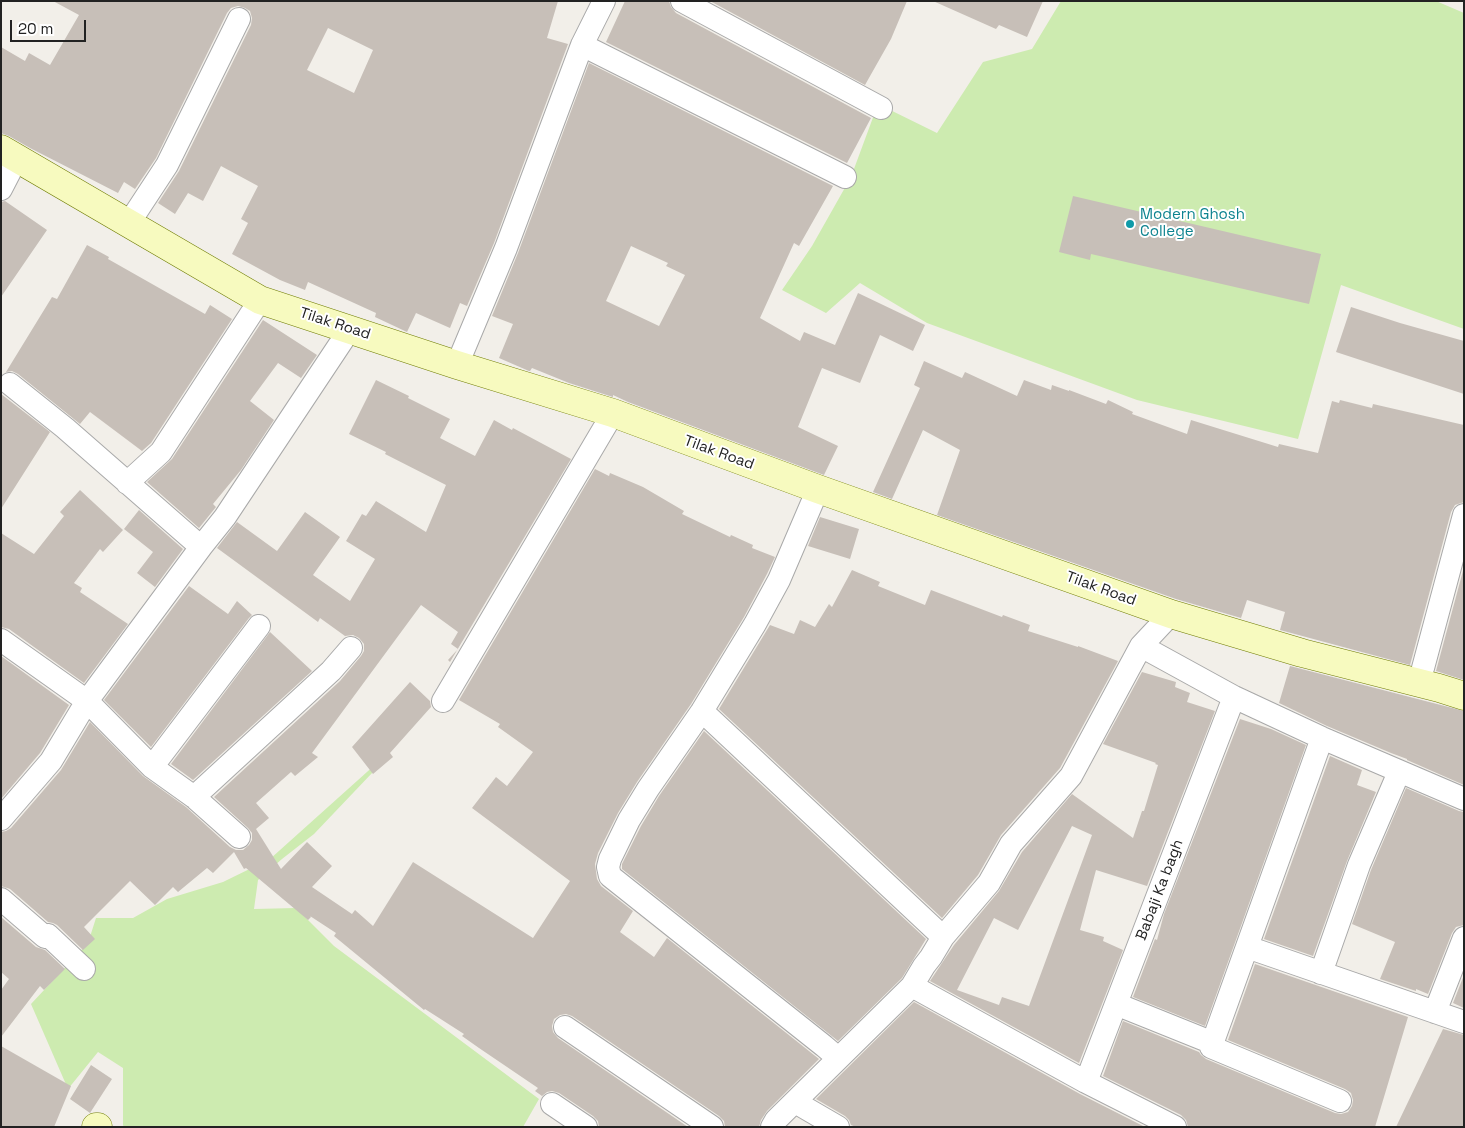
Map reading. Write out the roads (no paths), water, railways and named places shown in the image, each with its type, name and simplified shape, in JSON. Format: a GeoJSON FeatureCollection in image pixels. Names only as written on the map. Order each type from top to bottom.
{"type":"FeatureCollection","features":[{"type":"Feature","properties":{"kind":"main road","name":"Tilak Road"},"geometry":{"type":"LineString","coordinates":[[9,153],[260,300],[612,414],[1171,614],[1302,653],[1464,696]]}},
{"type":"Feature","properties":{"kind":"street"},"geometry":{"type":"LineString","coordinates":[[457,365],[506,248],[582,45],[604,1]]}},
{"type":"Feature","properties":{"kind":"street"},"geometry":{"type":"LineString","coordinates":[[682,1],[880,108]]}},
{"type":"Feature","properties":{"kind":"street"},"geometry":{"type":"LineString","coordinates":[[129,224],[168,164],[239,19]]}},
{"type":"Feature","properties":{"kind":"street"},"geometry":{"type":"LineString","coordinates":[[582,45],[845,176]]}},
{"type":"Feature","properties":{"kind":"street"},"geometry":{"type":"LineString","coordinates":[[1,189],[9,153]]}},
{"type":"Feature","properties":{"kind":"street"},"geometry":{"type":"LineString","coordinates":[[127,482],[161,452],[260,300]]}},
{"type":"Feature","properties":{"kind":"street"},"geometry":{"type":"LineString","coordinates":[[1,819],[51,761],[87,701],[225,517],[350,329]]}},
{"type":"Feature","properties":{"kind":"street"},"geometry":{"type":"LineString","coordinates":[[10,384],[65,428],[201,547]]}},
{"type":"Feature","properties":{"kind":"street"},"geometry":{"type":"LineString","coordinates":[[443,701],[612,414]]}},
{"type":"Feature","properties":{"kind":"street"},"geometry":{"type":"LineString","coordinates":[[818,489],[779,580],[755,624],[702,711],[629,820],[608,867],[610,876],[838,1058]]}},
{"type":"Feature","properties":{"kind":"street"},"geometry":{"type":"LineString","coordinates":[[1419,683],[1464,514]]}},
{"type":"Feature","properties":{"kind":"street"},"geometry":{"type":"LineString","coordinates":[[772,1127],[776,1120],[912,986],[924,966],[932,958],[943,937],[989,883],[1011,844],[1071,776],[1142,646],[1171,614]]}},
{"type":"Feature","properties":{"kind":"street"},"geometry":{"type":"LineString","coordinates":[[152,767],[259,626]]}},
{"type":"Feature","properties":{"kind":"street"},"geometry":{"type":"LineString","coordinates":[[1,640],[87,701],[152,767],[194,797],[239,837]]}},
{"type":"Feature","properties":{"kind":"street"},"geometry":{"type":"LineString","coordinates":[[1142,646],[1234,697],[1322,738],[1464,799]]}},
{"type":"Feature","properties":{"kind":"street"},"geometry":{"type":"LineString","coordinates":[[194,797],[331,671],[351,648]]}},
{"type":"Feature","properties":{"kind":"street","name":"Babaji Ka bagh"},"geometry":{"type":"LineString","coordinates":[[1086,1082],[1234,697]]}},
{"type":"Feature","properties":{"kind":"street"},"geometry":{"type":"LineString","coordinates":[[702,711],[943,937]]}},
{"type":"Feature","properties":{"kind":"street"},"geometry":{"type":"LineString","coordinates":[[1322,738],[1211,1047],[1340,1101]]}},
{"type":"Feature","properties":{"kind":"street"},"geometry":{"type":"LineString","coordinates":[[1321,973],[1359,865],[1399,772]]}},
{"type":"Feature","properties":{"kind":"street"},"geometry":{"type":"LineString","coordinates":[[1,899],[44,937],[48,935],[84,969]]}},
{"type":"Feature","properties":{"kind":"street"},"geometry":{"type":"LineString","coordinates":[[1435,1012],[1464,938]]}},
{"type":"Feature","properties":{"kind":"street"},"geometry":{"type":"LineString","coordinates":[[1248,947],[1464,1022]]}},
{"type":"Feature","properties":{"kind":"street"},"geometry":{"type":"LineString","coordinates":[[912,986],[1086,1082],[1175,1127]]}},
{"type":"Feature","properties":{"kind":"street"},"geometry":{"type":"LineString","coordinates":[[1116,1004],[1213,1043]]}},
{"type":"Feature","properties":{"kind":"street"},"geometry":{"type":"LineString","coordinates":[[565,1026],[712,1127]]}},
{"type":"Feature","properties":{"kind":"street"},"geometry":{"type":"LineString","coordinates":[[795,1102],[838,1127]]}},
{"type":"Feature","properties":{"kind":"street"},"geometry":{"type":"LineString","coordinates":[[552,1104],[586,1127]]}},
{"type":"Feature","properties":{"kind":"place","name":"Modern Ghosh College"},"geometry":{"type":"Point","coordinates":[1130,224]}}]}
